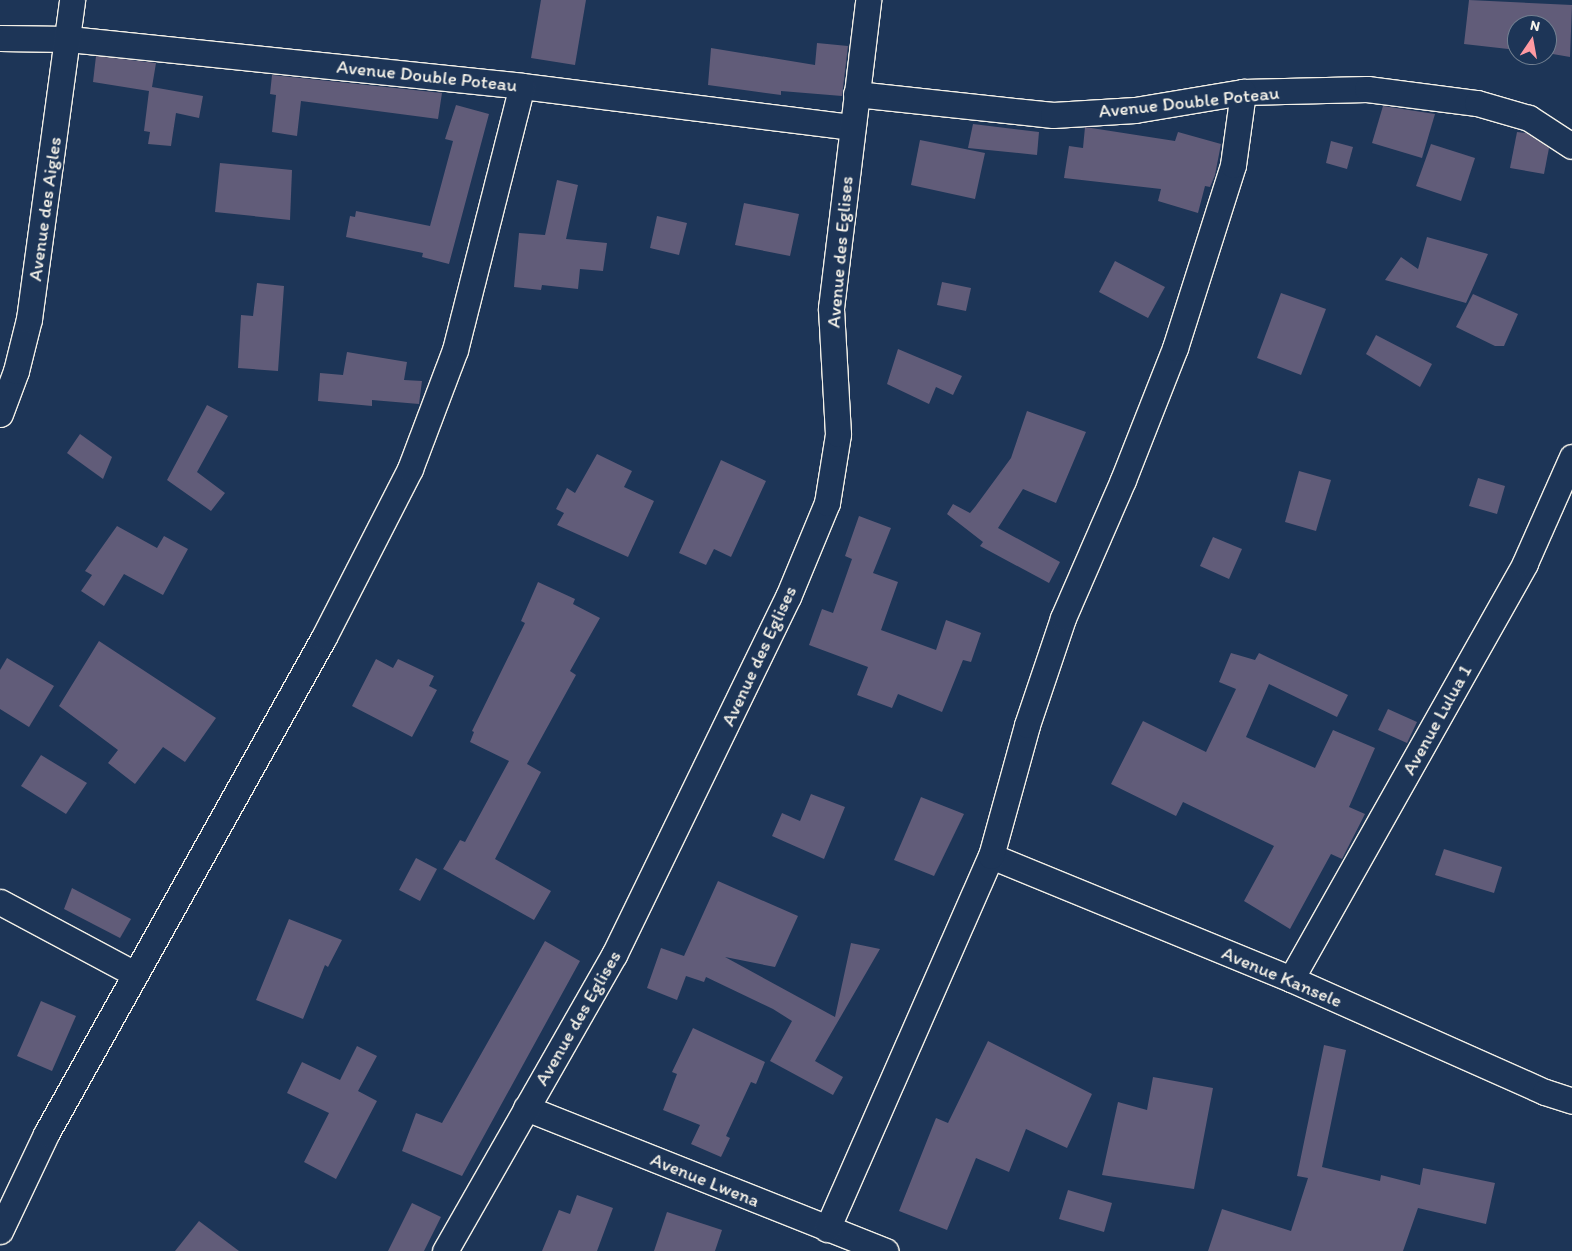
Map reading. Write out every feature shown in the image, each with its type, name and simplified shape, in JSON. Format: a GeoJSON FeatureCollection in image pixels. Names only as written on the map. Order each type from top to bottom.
{"type":"FeatureCollection","features":[{"type":"Feature","properties":{"kind":"street","name":"Avenue des Aigles"},"geometry":{"type":"LineString","coordinates":[[0,414],[16,370],[29,318],[72,0]]}},
{"type":"Feature","properties":{"kind":"street","name":"Avenue des Eglises"},"geometry":{"type":"LineString","coordinates":[[445,1251],[614,955],[644,897],[788,597],[827,503],[838,434],[831,308],[868,0]]}},
{"type":"Feature","properties":{"kind":"street","name":"Avenue Double Poteau"},"geometry":{"type":"LineString","coordinates":[[0,38],[68,39],[522,86],[852,126]]}},
{"type":"Feature","properties":{"kind":"street"},"geometry":{"type":"LineString","coordinates":[[0,1231],[46,1134],[324,637],[410,469],[455,350],[522,86]]}},
{"type":"Feature","properties":{"kind":"street","name":"Avenue Double Poteau"},"geometry":{"type":"LineString","coordinates":[[856,94],[1053,114],[1135,110],[1243,92],[1366,89],[1477,103],[1529,118],[1572,146]]}},
{"type":"Feature","properties":{"kind":"street"},"geometry":{"type":"LineString","coordinates":[[827,1230],[991,856],[1027,724],[1063,618],[1123,480],[1175,348],[1233,165],[1243,92]]}},
{"type":"Feature","properties":{"kind":"street","name":"Avenue Lulua 1"},"geometry":{"type":"LineString","coordinates":[[1291,979],[1525,563],[1572,457]]}},
{"type":"Feature","properties":{"kind":"street","name":"Avenue Kansele"},"geometry":{"type":"LineString","coordinates":[[991,856],[1291,979],[1545,1092],[1572,1101]]}},
{"type":"Feature","properties":{"kind":"street"},"geometry":{"type":"LineString","coordinates":[[0,902],[135,974]]}},
{"type":"Feature","properties":{"kind":"street","name":"Avenue Lwena"},"geometry":{"type":"LineString","coordinates":[[526,1108],[827,1230],[886,1251]]}},
{"type":"Feature","properties":{"kind":"building"},"geometry":{"type":"Polygon","coordinates":[[[541,0],[586,0],[575,65],[531,58],[541,0]]]}},
{"type":"Feature","properties":{"kind":"building"},"geometry":{"type":"Polygon","coordinates":[[[1469,0],[1572,5],[1570,57],[1557,55],[1557,15],[1507,15],[1507,49],[1464,44],[1469,0]]]}},
{"type":"Feature","properties":{"kind":"building"},"geometry":{"type":"Polygon","coordinates":[[[817,43],[848,46],[842,96],[781,91],[781,95],[708,85],[711,48],[815,65],[817,43]]]}},
{"type":"Feature","properties":{"kind":"building"},"geometry":{"type":"Polygon","coordinates":[[[96,56],[156,63],[152,87],[203,96],[199,118],[176,113],[171,146],[148,144],[150,132],[144,131],[149,91],[93,82],[96,56]]]}},
{"type":"Feature","properties":{"kind":"building"},"geometry":{"type":"Polygon","coordinates":[[[272,75],[442,93],[438,119],[301,101],[297,136],[272,132],[276,95],[270,94],[272,75]]]}},
{"type":"Feature","properties":{"kind":"building"},"geometry":{"type":"Polygon","coordinates":[[[456,105],[489,114],[449,264],[422,257],[423,253],[346,237],[350,216],[355,217],[356,211],[430,226],[453,141],[445,139],[456,105]]]}},
{"type":"Feature","properties":{"kind":"building"},"geometry":{"type":"Polygon","coordinates":[[[1383,106],[1435,114],[1422,158],[1372,143],[1383,106]]]}},
{"type":"Feature","properties":{"kind":"building"},"geometry":{"type":"Polygon","coordinates":[[[973,124],[1039,132],[1037,155],[968,148],[973,124]]]}},
{"type":"Feature","properties":{"kind":"building"},"geometry":{"type":"Polygon","coordinates":[[[1085,127],[1175,141],[1178,132],[1221,144],[1215,175],[1210,187],[1205,186],[1198,213],[1158,201],[1161,189],[1064,178],[1069,146],[1083,148],[1085,127]]]}},
{"type":"Feature","properties":{"kind":"building"},"geometry":{"type":"Polygon","coordinates":[[[1517,132],[1526,133],[1549,148],[1544,174],[1510,168],[1517,132]]]}},
{"type":"Feature","properties":{"kind":"building"},"geometry":{"type":"Polygon","coordinates":[[[920,140],[985,153],[975,199],[911,185],[920,140]]]}},
{"type":"Feature","properties":{"kind":"building"},"geometry":{"type":"Polygon","coordinates":[[[1331,141],[1353,147],[1347,169],[1326,163],[1331,141]]]}},
{"type":"Feature","properties":{"kind":"building"},"geometry":{"type":"Polygon","coordinates":[[[1431,144],[1475,158],[1461,201],[1416,186],[1431,144]]]}},
{"type":"Feature","properties":{"kind":"building"},"geometry":{"type":"Polygon","coordinates":[[[220,163],[292,170],[290,220],[215,212],[220,163]]]}},
{"type":"Feature","properties":{"kind":"building"},"geometry":{"type":"Polygon","coordinates":[[[557,180],[578,185],[566,239],[607,243],[603,271],[580,269],[578,289],[542,285],[541,290],[514,287],[519,233],[545,235],[557,180]]]}},
{"type":"Feature","properties":{"kind":"building"},"geometry":{"type":"Polygon","coordinates":[[[744,203],[799,214],[790,256],[735,245],[744,203]]]}},
{"type":"Feature","properties":{"kind":"building"},"geometry":{"type":"Polygon","coordinates":[[[657,216],[687,223],[679,255],[650,248],[657,216]]]}},
{"type":"Feature","properties":{"kind":"building"},"geometry":{"type":"Polygon","coordinates":[[[1427,237],[1488,254],[1466,303],[1385,280],[1401,257],[1418,269],[1427,237]]]}},
{"type":"Feature","properties":{"kind":"building"},"geometry":{"type":"Polygon","coordinates":[[[1115,261],[1165,287],[1148,318],[1099,292],[1115,261]]]}},
{"type":"Feature","properties":{"kind":"building"},"geometry":{"type":"Polygon","coordinates":[[[942,282],[971,288],[966,311],[937,305],[942,282]]]}},
{"type":"Feature","properties":{"kind":"building"},"geometry":{"type":"Polygon","coordinates":[[[257,283],[284,286],[278,371],[238,368],[241,315],[253,316],[257,283]]]}},
{"type":"Feature","properties":{"kind":"building"},"geometry":{"type":"Polygon","coordinates":[[[1281,293],[1326,309],[1301,375],[1257,358],[1281,293]]]}},
{"type":"Feature","properties":{"kind":"building"},"geometry":{"type":"Polygon","coordinates":[[[1473,294],[1518,314],[1504,346],[1495,346],[1456,327],[1473,294]]]}},
{"type":"Feature","properties":{"kind":"building"},"geometry":{"type":"Polygon","coordinates":[[[1376,335],[1432,364],[1420,387],[1366,354],[1376,335]]]}},
{"type":"Feature","properties":{"kind":"building"},"geometry":{"type":"Polygon","coordinates":[[[898,349],[962,376],[953,395],[936,387],[929,404],[887,384],[898,349]]]}},
{"type":"Feature","properties":{"kind":"building"},"geometry":{"type":"Polygon","coordinates":[[[347,352],[407,362],[404,380],[422,381],[419,404],[372,400],[372,406],[318,401],[320,373],[343,375],[347,352]]]}},
{"type":"Feature","properties":{"kind":"building"},"geometry":{"type":"Polygon","coordinates":[[[207,405],[228,416],[197,472],[225,493],[211,511],[167,480],[207,405]]]}},
{"type":"Feature","properties":{"kind":"building"},"geometry":{"type":"Polygon","coordinates":[[[1027,411],[1086,432],[1056,503],[1023,489],[998,528],[1060,562],[1049,583],[980,546],[983,542],[947,514],[953,504],[970,513],[975,507],[1011,458],[1027,411]]]}},
{"type":"Feature","properties":{"kind":"building"},"geometry":{"type":"Polygon","coordinates":[[[80,434],[112,457],[103,479],[67,453],[80,434]]]}},
{"type":"Feature","properties":{"kind":"building"},"geometry":{"type":"Polygon","coordinates":[[[597,454],[632,471],[624,487],[654,501],[628,557],[557,525],[564,513],[556,509],[567,488],[575,493],[597,454]]]}},
{"type":"Feature","properties":{"kind":"building"},"geometry":{"type":"Polygon","coordinates":[[[721,460],[766,481],[731,557],[714,549],[706,565],[679,553],[721,460]]]}},
{"type":"Feature","properties":{"kind":"building"},"geometry":{"type":"Polygon","coordinates":[[[1299,471],[1331,480],[1316,531],[1285,522],[1299,471]]]}},
{"type":"Feature","properties":{"kind":"building"},"geometry":{"type":"Polygon","coordinates":[[[1478,478],[1505,486],[1497,514],[1469,506],[1478,478]]]}},
{"type":"Feature","properties":{"kind":"building"},"geometry":{"type":"Polygon","coordinates":[[[859,516],[891,528],[873,573],[898,582],[881,630],[936,650],[946,620],[981,633],[971,662],[963,660],[942,712],[898,694],[892,708],[857,695],[868,667],[809,645],[822,609],[833,613],[852,559],[845,556],[859,516]]]}},
{"type":"Feature","properties":{"kind":"building"},"geometry":{"type":"Polygon","coordinates":[[[117,526],[157,548],[164,536],[188,549],[163,595],[124,574],[104,606],[81,591],[92,575],[85,571],[117,526]]]}},
{"type":"Feature","properties":{"kind":"building"},"geometry":{"type":"Polygon","coordinates":[[[1213,537],[1242,549],[1229,579],[1200,566],[1213,537]]]}},
{"type":"Feature","properties":{"kind":"building"},"geometry":{"type":"Polygon","coordinates":[[[538,582],[575,599],[573,604],[600,618],[570,671],[576,675],[527,764],[541,772],[495,859],[551,891],[534,920],[443,869],[460,840],[465,842],[509,761],[470,742],[474,732],[472,731],[525,623],[521,621],[538,582]]]}},
{"type":"Feature","properties":{"kind":"building"},"geometry":{"type":"Polygon","coordinates":[[[99,641],[216,718],[185,762],[163,747],[135,784],[108,763],[118,750],[59,706],[99,641]]]}},
{"type":"Feature","properties":{"kind":"building"},"geometry":{"type":"Polygon","coordinates":[[[1231,653],[1255,660],[1259,653],[1348,695],[1337,717],[1269,684],[1246,737],[1315,768],[1333,730],[1375,748],[1349,807],[1365,814],[1342,859],[1331,854],[1290,929],[1244,901],[1274,846],[1183,802],[1176,816],[1111,784],[1143,721],[1206,752],[1236,689],[1219,682],[1231,653]]]}},
{"type":"Feature","properties":{"kind":"building"},"geometry":{"type":"Polygon","coordinates":[[[7,658],[54,686],[29,727],[0,709],[0,670],[7,658]]]}},
{"type":"Feature","properties":{"kind":"building"},"geometry":{"type":"Polygon","coordinates":[[[376,659],[393,668],[398,659],[434,676],[429,686],[437,690],[412,737],[352,706],[376,659]]]}},
{"type":"Feature","properties":{"kind":"building"},"geometry":{"type":"Polygon","coordinates":[[[1388,709],[1417,722],[1407,743],[1378,730],[1388,709]]]}},
{"type":"Feature","properties":{"kind":"building"},"geometry":{"type":"Polygon","coordinates":[[[41,755],[87,783],[66,814],[21,786],[41,755]]]}},
{"type":"Feature","properties":{"kind":"building"},"geometry":{"type":"Polygon","coordinates":[[[811,794],[845,807],[824,859],[772,836],[782,813],[800,821],[811,794]]]}},
{"type":"Feature","properties":{"kind":"building"},"geometry":{"type":"Polygon","coordinates":[[[921,797],[964,814],[934,876],[894,860],[921,797]]]}},
{"type":"Feature","properties":{"kind":"building"},"geometry":{"type":"Polygon","coordinates":[[[1444,849],[1502,867],[1494,893],[1435,875],[1444,849]]]}},
{"type":"Feature","properties":{"kind":"building"},"geometry":{"type":"Polygon","coordinates":[[[416,858],[437,869],[420,901],[399,890],[416,858]]]}},
{"type":"Feature","properties":{"kind":"building"},"geometry":{"type":"Polygon","coordinates":[[[718,881],[798,916],[775,967],[725,957],[835,1017],[851,943],[880,949],[815,1061],[843,1077],[833,1095],[770,1061],[792,1021],[773,1009],[706,977],[704,982],[686,976],[677,1000],[647,988],[661,948],[684,956],[718,881]]]}},
{"type":"Feature","properties":{"kind":"building"},"geometry":{"type":"Polygon","coordinates":[[[72,888],[131,919],[120,938],[64,909],[72,888]]]}},
{"type":"Feature","properties":{"kind":"building"},"geometry":{"type":"Polygon","coordinates":[[[289,919],[342,940],[328,967],[325,965],[303,1019],[256,1000],[289,919]]]}},
{"type":"Feature","properties":{"kind":"building"},"geometry":{"type":"Polygon","coordinates":[[[545,941],[580,961],[462,1176],[402,1151],[416,1113],[442,1123],[545,941]]]}},
{"type":"Feature","properties":{"kind":"building"},"geometry":{"type":"Polygon","coordinates":[[[41,1001],[76,1016],[52,1071],[17,1056],[41,1001]]]}},
{"type":"Feature","properties":{"kind":"building"},"geometry":{"type":"Polygon","coordinates":[[[693,1028],[765,1062],[756,1084],[751,1082],[726,1136],[730,1138],[721,1157],[691,1144],[700,1125],[663,1110],[677,1074],[672,1072],[693,1028]]]}},
{"type":"Feature","properties":{"kind":"building"},"geometry":{"type":"Polygon","coordinates":[[[988,1041],[1092,1094],[1067,1148],[1026,1129],[1009,1172],[976,1158],[947,1230],[899,1211],[936,1118],[948,1123],[988,1041]]]}},
{"type":"Feature","properties":{"kind":"building"},"geometry":{"type":"Polygon","coordinates":[[[1324,1045],[1346,1050],[1322,1167],[1380,1181],[1381,1175],[1420,1185],[1423,1168],[1495,1183],[1486,1224],[1418,1208],[1403,1251],[1208,1251],[1222,1209],[1291,1231],[1308,1178],[1297,1176],[1324,1045]]]}},
{"type":"Feature","properties":{"kind":"building"},"geometry":{"type":"Polygon","coordinates":[[[357,1046],[377,1056],[358,1091],[377,1101],[336,1179],[304,1162],[329,1113],[287,1093],[302,1062],[340,1080],[357,1046]]]}},
{"type":"Feature","properties":{"kind":"building"},"geometry":{"type":"Polygon","coordinates":[[[1153,1077],[1213,1088],[1194,1189],[1102,1175],[1118,1102],[1147,1110],[1153,1077]]]}},
{"type":"Feature","properties":{"kind":"building"},"geometry":{"type":"Polygon","coordinates":[[[1068,1190],[1112,1203],[1104,1232],[1059,1219],[1068,1190]]]}},
{"type":"Feature","properties":{"kind":"building"},"geometry":{"type":"Polygon","coordinates":[[[577,1195],[613,1208],[597,1251],[542,1251],[559,1210],[570,1214],[577,1195]]]}},
{"type":"Feature","properties":{"kind":"building"},"geometry":{"type":"Polygon","coordinates":[[[412,1203],[441,1217],[424,1251],[388,1251],[412,1203]]]}},
{"type":"Feature","properties":{"kind":"building"},"geometry":{"type":"Polygon","coordinates":[[[667,1212],[722,1230],[715,1251],[654,1251],[667,1212]]]}},
{"type":"Feature","properties":{"kind":"building"},"geometry":{"type":"Polygon","coordinates":[[[199,1221],[239,1251],[175,1251],[199,1221]]]}}]}
